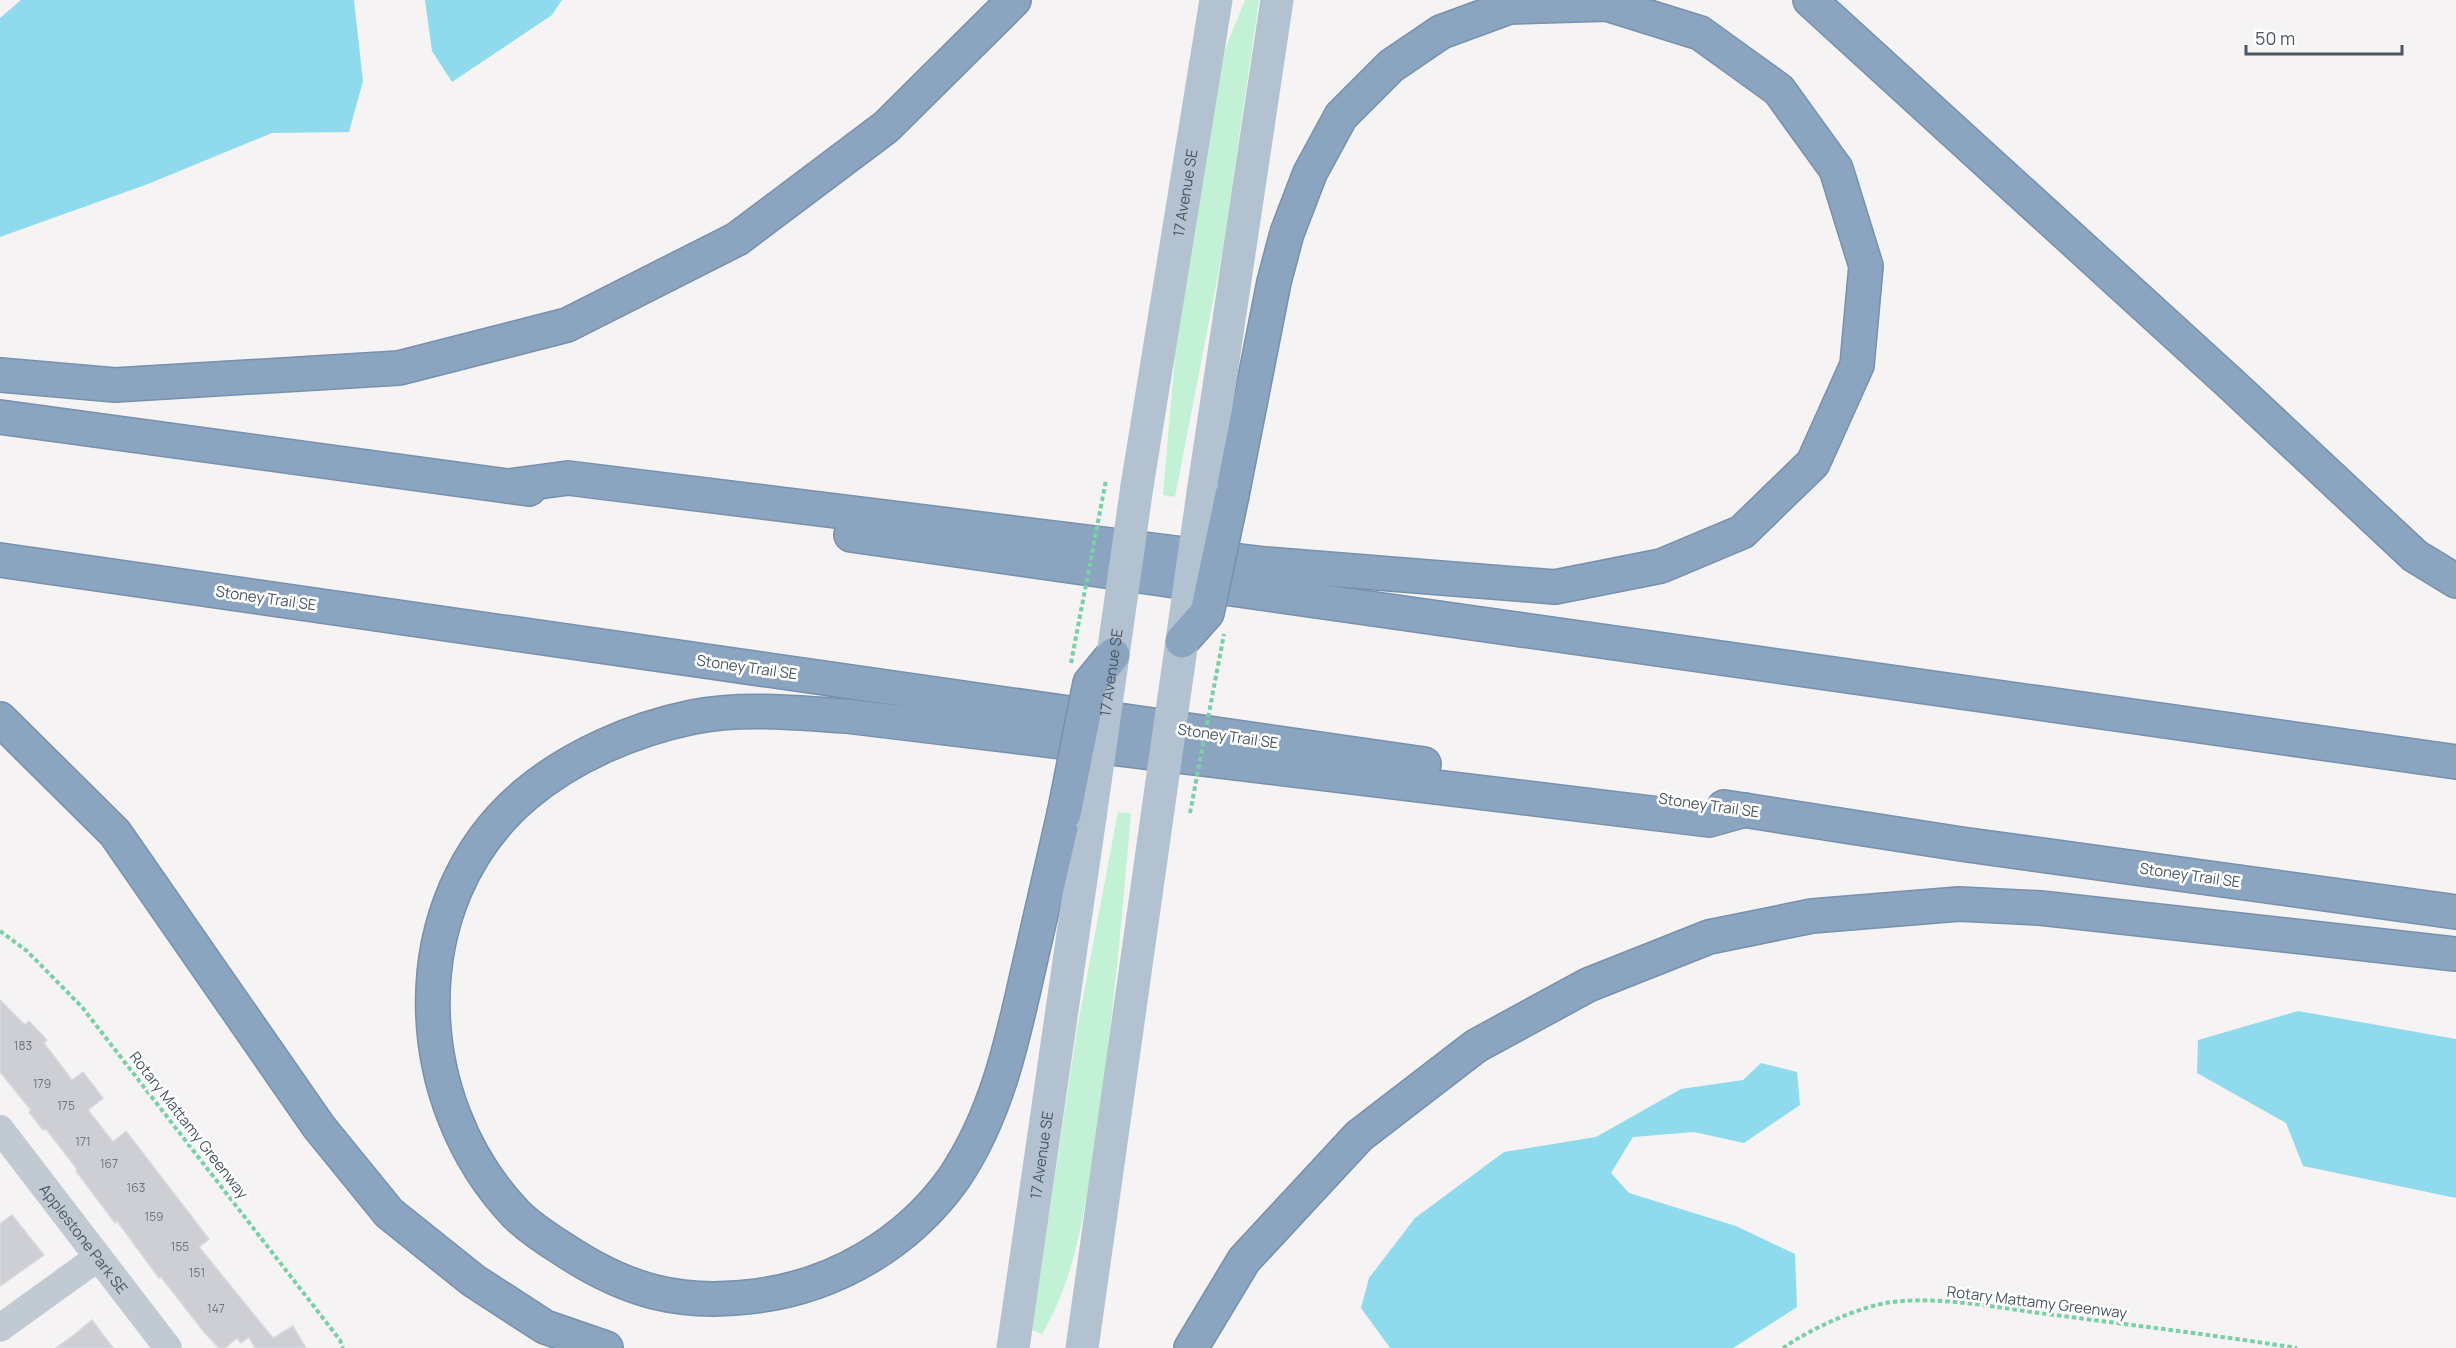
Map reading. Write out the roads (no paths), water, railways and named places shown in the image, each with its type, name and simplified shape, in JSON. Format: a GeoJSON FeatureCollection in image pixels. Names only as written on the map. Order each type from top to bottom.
{"type":"FeatureCollection","features":[{"type":"Feature","properties":{"kind":"highway"},"geometry":{"type":"LineString","coordinates":[[0,375],[115,385],[399,368],[567,325],[737,239],[886,127],[1014,0]]}},
{"type":"Feature","properties":{"kind":"highway"},"geometry":{"type":"LineString","coordinates":[[1810,0],[2230,383],[2415,556],[2456,581]]}},
{"type":"Feature","properties":{"kind":"highway"},"geometry":{"type":"LineString","coordinates":[[509,486],[568,478],[1265,564],[1555,587],[1661,566],[1742,532],[1813,463],[1857,365],[1866,266],[1836,169],[1779,90],[1700,33],[1607,4],[1509,7],[1441,32],[1391,66],[1341,116],[1310,173],[1287,233],[1217,494],[1207,613],[1182,641]]}},
{"type":"Feature","properties":{"kind":"highway"},"geometry":{"type":"LineString","coordinates":[[0,417],[509,486],[2456,762]]}},
{"type":"Feature","properties":{"kind":"highway","name":"Stoney Trail SE"},"geometry":{"type":"LineString","coordinates":[[0,560],[1745,810],[1961,844],[2456,912]]}},
{"type":"Feature","properties":{"kind":"highway"},"geometry":{"type":"LineString","coordinates":[[1113,655],[1090,683],[1077,815],[1009,1053],[978,1136],[955,1176],[927,1212],[893,1242],[855,1265],[813,1283],[770,1294],[726,1300],[681,1299],[636,1288],[594,1270],[518,1216],[488,1179],[464,1140],[446,1096],[438,1063],[431,1008],[435,961],[443,927],[463,871],[490,832],[523,796],[563,767],[639,733],[696,716],[785,713],[846,716],[1709,820],[1745,810]]}},
{"type":"Feature","properties":{"kind":"highway"},"geometry":{"type":"LineString","coordinates":[[0,718],[115,833],[319,1127],[389,1213],[474,1281],[544,1327],[606,1348]]}},
{"type":"Feature","properties":{"kind":"highway"},"geometry":{"type":"LineString","coordinates":[[1191,1348],[1244,1260],[1359,1136],[1476,1046],[1588,985],[1709,937],[1812,916],[1959,904],[2040,908],[2456,954]]}},
{"type":"Feature","properties":{"kind":"main road","name":"17 Avenue SE"},"geometry":{"type":"LineString","coordinates":[[1113,655],[1137,486],[1216,0]]}},
{"type":"Feature","properties":{"kind":"main road"},"geometry":{"type":"LineString","coordinates":[[1217,494],[1277,0]]}},
{"type":"Feature","properties":{"kind":"main road"},"geometry":{"type":"LineString","coordinates":[[1082,1348],[1182,641]]}},
{"type":"Feature","properties":{"kind":"main road","name":"17 Avenue SE"},"geometry":{"type":"LineString","coordinates":[[1013,1348],[1077,815]]}},
{"type":"Feature","properties":{"kind":"street","name":"Applestone Park SE"},"geometry":{"type":"LineString","coordinates":[[0,1129],[168,1348]]}},
{"type":"Feature","properties":{"kind":"street"},"geometry":{"type":"LineString","coordinates":[[0,1328],[97,1258]]}},
{"type":"Feature","properties":{"kind":"water"},"geometry":{"type":"Polygon","coordinates":[[[21,0],[354,0],[363,81],[349,132],[272,133],[148,184],[0,237],[0,18],[21,0]]]}},
{"type":"Feature","properties":{"kind":"water"},"geometry":{"type":"Polygon","coordinates":[[[425,0],[562,0],[552,15],[452,82],[432,51],[425,0]]]}},
{"type":"Feature","properties":{"kind":"water"},"geometry":{"type":"Polygon","coordinates":[[[2298,1011],[2456,1039],[2456,1198],[2303,1166],[2286,1123],[2197,1073],[2198,1040],[2298,1011]]]}},
{"type":"Feature","properties":{"kind":"water"},"geometry":{"type":"Polygon","coordinates":[[[1761,1063],[1797,1072],[1800,1105],[1744,1143],[1694,1132],[1633,1137],[1611,1173],[1629,1193],[1736,1226],[1795,1254],[1797,1307],[1733,1348],[1390,1348],[1361,1308],[1369,1278],[1415,1218],[1504,1152],[1596,1137],[1681,1089],[1743,1080],[1761,1063]]]}}]}
